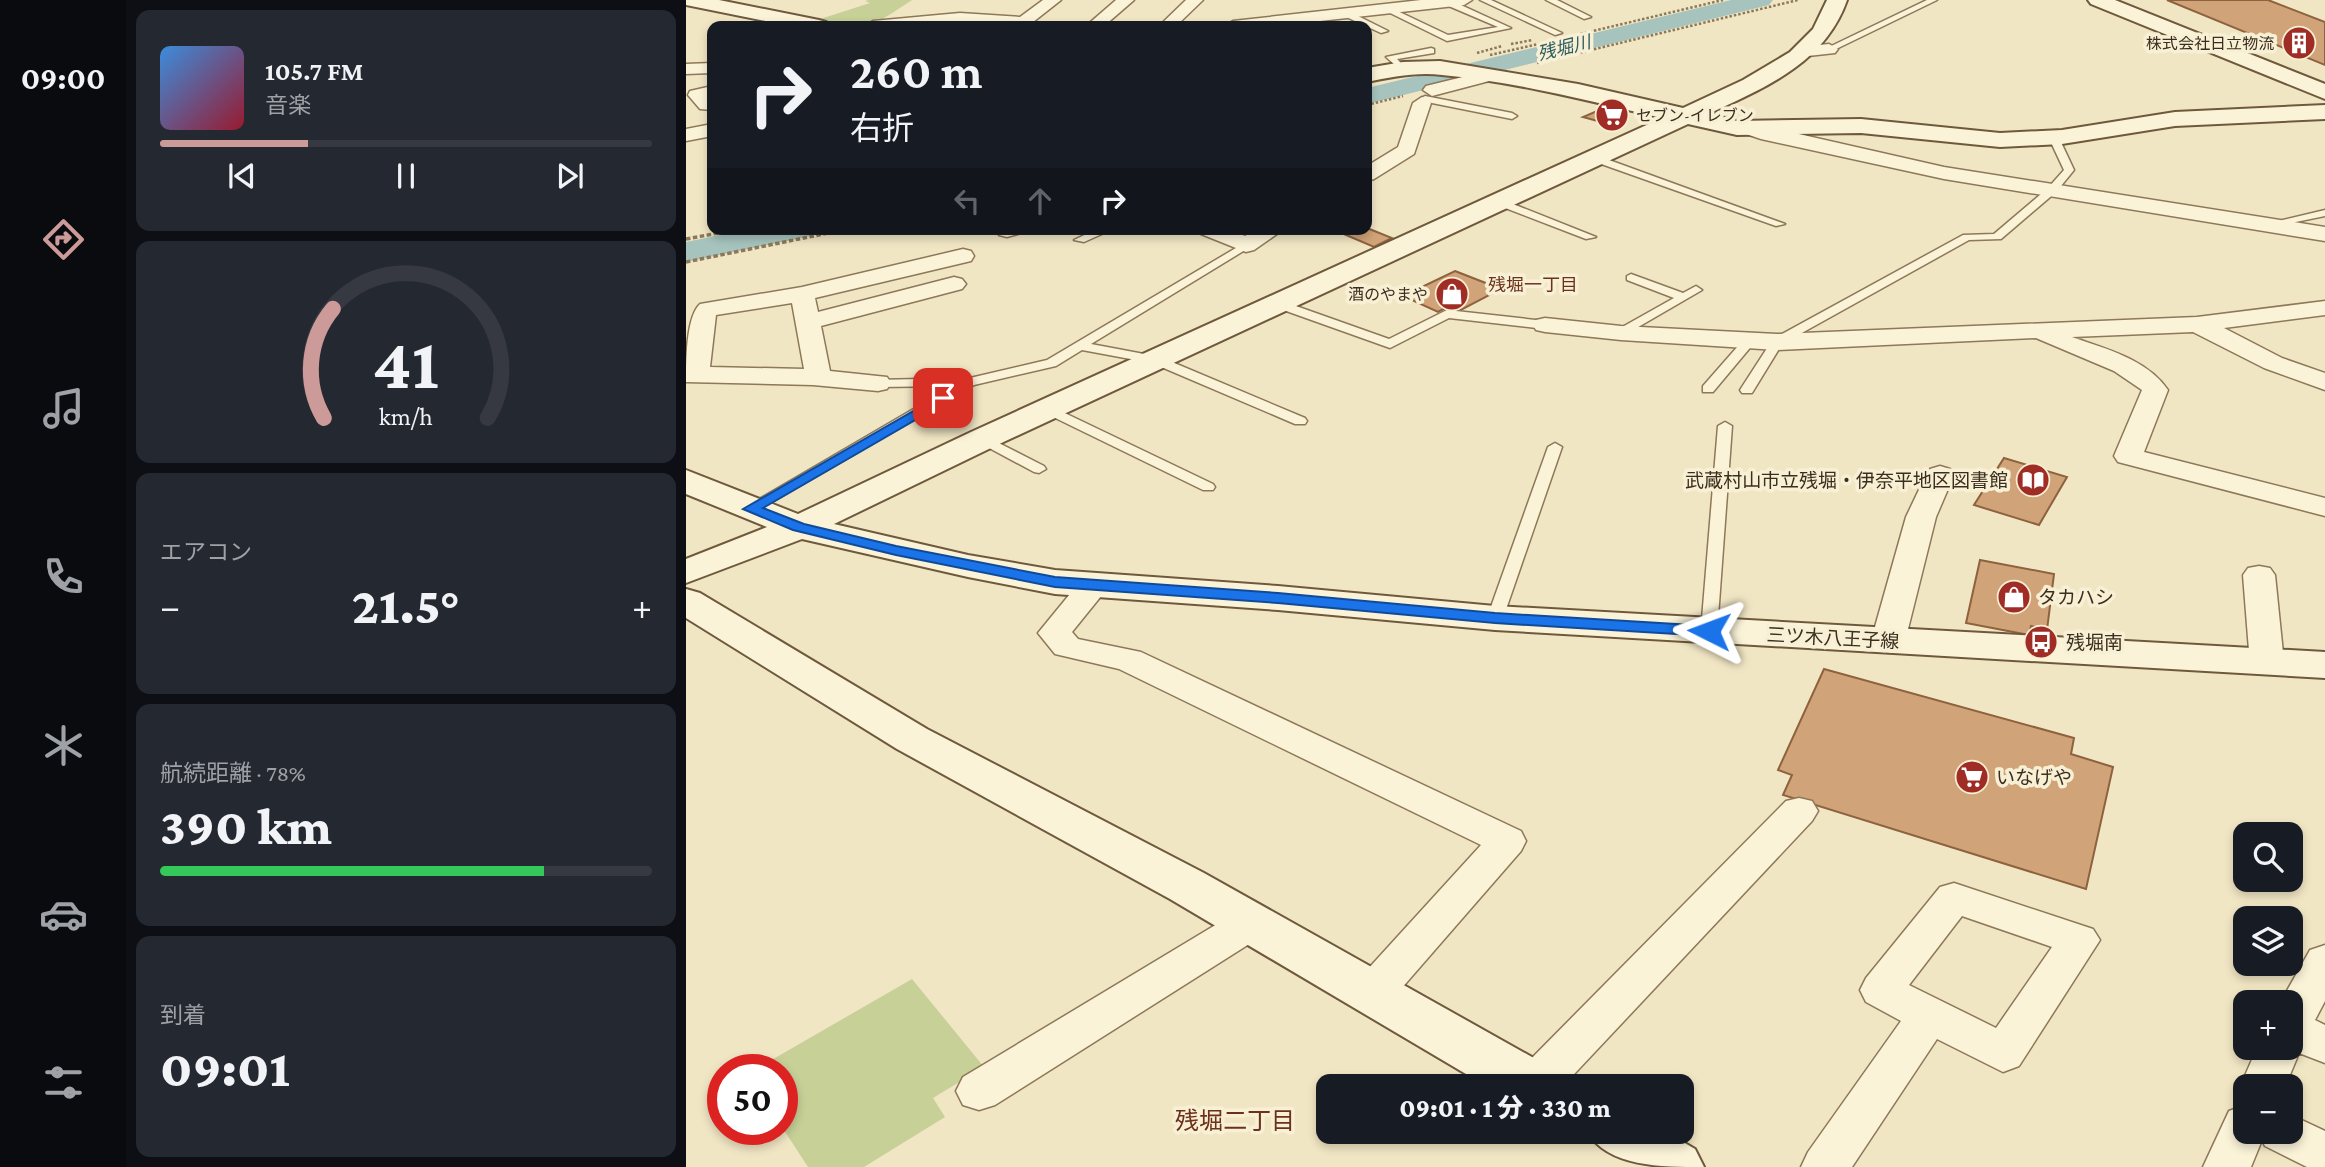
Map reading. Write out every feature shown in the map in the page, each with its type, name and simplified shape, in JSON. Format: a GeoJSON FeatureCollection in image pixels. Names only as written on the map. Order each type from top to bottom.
{"type":"FeatureCollection","features":[{"type":"Feature","properties":{"kind":"street"},"geometry":{"type":"LineString","coordinates":[[960,19],[985,0]]}},
{"type":"Feature","properties":{"kind":"street"},"geometry":{"type":"LineString","coordinates":[[1025,21],[1053,0]]}},
{"type":"Feature","properties":{"kind":"street"},"geometry":{"type":"LineString","coordinates":[[1100,21],[1126,0]]}},
{"type":"Feature","properties":{"kind":"street"},"geometry":{"type":"LineString","coordinates":[[1172,21],[1195,0]]}},
{"type":"Feature","properties":{"kind":"street"},"geometry":{"type":"LineString","coordinates":[[686,572],[799,527],[983,439],[1758,82],[1819,50],[1837,0]]}},
{"type":"Feature","properties":{"kind":"street"},"geometry":{"type":"LineString","coordinates":[[2098,0],[2325,92]]}},
{"type":"Feature","properties":{"kind":"street"},"geometry":{"type":"LineString","coordinates":[[686,15],[704,1],[796,21]]}},
{"type":"Feature","properties":{"kind":"street"},"geometry":{"type":"LineString","coordinates":[[1300,21],[1326,15],[1342,7],[1387,9],[1409,3],[1456,1]]}},
{"type":"Feature","properties":{"kind":"street"},"geometry":{"type":"LineString","coordinates":[[882,21],[905,6]]}},
{"type":"Feature","properties":{"kind":"street"},"geometry":{"type":"LineString","coordinates":[[1244,21],[1259,8]]}},
{"type":"Feature","properties":{"kind":"street"},"geometry":{"type":"LineString","coordinates":[[935,21],[984,21]]}},
{"type":"Feature","properties":{"kind":"street"},"geometry":{"type":"LineString","coordinates":[[1372,74],[1436,60],[1485,76],[1578,91],[1727,127],[1750,129],[1861,126],[1988,139],[2054,138],[2175,119],[2325,112]]}},
{"type":"Feature","properties":{"kind":"street"},"geometry":{"type":"LineString","coordinates":[[686,69],[707,68]]}},
{"type":"Feature","properties":{"kind":"street"},"geometry":{"type":"LineString","coordinates":[[1372,172],[1407,150],[1427,97],[1485,76]]}},
{"type":"Feature","properties":{"kind":"street"},"geometry":{"type":"LineString","coordinates":[[707,93],[697,95],[707,105]]}},
{"type":"Feature","properties":{"kind":"street"},"geometry":{"type":"LineString","coordinates":[[1750,129],[1944,173],[2325,234]]}},
{"type":"Feature","properties":{"kind":"street"},"geometry":{"type":"LineString","coordinates":[[686,135],[707,131]]}},
{"type":"Feature","properties":{"kind":"street"},"geometry":{"type":"LineString","coordinates":[[1223,235],[1246,245],[1263,235]]}},
{"type":"Feature","properties":{"kind":"street"},"geometry":{"type":"LineString","coordinates":[[689,374],[697,369],[704,313],[709,309],[802,294],[963,256]]}},
{"type":"Feature","properties":{"kind":"street"},"geometry":{"type":"LineString","coordinates":[[807,322],[954,284]]}},
{"type":"Feature","properties":{"kind":"street"},"geometry":{"type":"LineString","coordinates":[[802,294],[817,371],[813,377]]}},
{"type":"Feature","properties":{"kind":"street"},"geometry":{"type":"LineString","coordinates":[[1545,325],[1621,333],[1777,342],[2197,324],[2325,308]]}},
{"type":"Feature","properties":{"kind":"street"},"geometry":{"type":"LineString","coordinates":[[2197,324],[2273,363],[2325,382]]}},
{"type":"Feature","properties":{"kind":"street"},"geometry":{"type":"LineString","coordinates":[[2038,332],[2138,373],[2152,383],[2155,390],[2128,456],[2325,507]]}},
{"type":"Feature","properties":{"kind":"street"},"geometry":{"type":"LineString","coordinates":[[689,374],[813,377],[877,383]]}},
{"type":"Feature","properties":{"kind":"street"},"geometry":{"type":"LineString","coordinates":[[1888,641],[1921,517],[1940,475]]}},
{"type":"Feature","properties":{"kind":"street","name":"三ツ木八王子線"},"geometry":{"type":"LineString","coordinates":[[686,481],[799,527],[968,566],[1055,582],[1278,598],[1495,618],[2325,665]]}},
{"type":"Feature","properties":{"kind":"street"},"geometry":{"type":"LineString","coordinates":[[2259,576],[2266,663]]}},
{"type":"Feature","properties":{"kind":"street"},"geometry":{"type":"LineString","coordinates":[[1094,585],[1054,633],[1067,647],[1129,660],[1507,841],[1371,993]]}},
{"type":"Feature","properties":{"kind":"street"},"geometry":{"type":"LineString","coordinates":[[686,601],[912,739],[1251,923],[1514,1074]]}},
{"type":"Feature","properties":{"kind":"street"},"geometry":{"type":"LineString","coordinates":[[1547,1074],[1799,811]]}},
{"type":"Feature","properties":{"kind":"street"},"geometry":{"type":"LineString","coordinates":[[979,1091],[1251,923]]}},
{"type":"Feature","properties":{"kind":"street"},"geometry":{"type":"LineString","coordinates":[[2303,1001],[2325,962]]}},
{"type":"Feature","properties":{"kind":"street"},"geometry":{"type":"LineString","coordinates":[[1825,1167],[1930,1016]]}},
{"type":"Feature","properties":{"kind":"street"},"geometry":{"type":"LineString","coordinates":[[2303,1035],[2325,1045]]}},
{"type":"Feature","properties":{"kind":"street"},"geometry":{"type":"LineString","coordinates":[[2303,1142],[2325,1153]]}},
{"type":"Feature","properties":{"kind":"street"},"geometry":{"type":"LineString","coordinates":[[1636,1144],[1675,1167]]}},
{"type":"Feature","properties":{"kind":"street"},"geometry":{"type":"LineString","coordinates":[[2227,1167],[2237,1144]]}},
{"type":"Feature","properties":{"kind":"lane"},"geometry":{"type":"LineString","coordinates":[[1485,0],[1555,37]]}},
{"type":"Feature","properties":{"kind":"lane"},"geometry":{"type":"LineString","coordinates":[[1550,0],[1587,17]]}},
{"type":"Feature","properties":{"kind":"lane"},"geometry":{"type":"LineString","coordinates":[[1819,50],[1933,0]]}},
{"type":"Feature","properties":{"kind":"lane"},"geometry":{"type":"LineString","coordinates":[[1387,9],[1447,38],[1507,28],[1456,1]]}},
{"type":"Feature","properties":{"kind":"lane"},"geometry":{"type":"LineString","coordinates":[[1342,7],[1366,21]]}},
{"type":"Feature","properties":{"kind":"lane"},"geometry":{"type":"LineString","coordinates":[[1372,24],[1384,31]]}},
{"type":"Feature","properties":{"kind":"lane"},"geometry":{"type":"LineString","coordinates":[[1427,97],[1512,116]]}},
{"type":"Feature","properties":{"kind":"lane"},"geometry":{"type":"LineString","coordinates":[[1747,390],[1777,342],[1967,237],[1997,237],[2052,190],[2069,170],[2054,138]]}},
{"type":"Feature","properties":{"kind":"lane"},"geometry":{"type":"LineString","coordinates":[[1594,158],[1780,224]]}},
{"type":"Feature","properties":{"kind":"lane"},"geometry":{"type":"LineString","coordinates":[[1499,202],[1590,236]]}},
{"type":"Feature","properties":{"kind":"lane"},"geometry":{"type":"LineString","coordinates":[[1765,219],[1780,210]]}},
{"type":"Feature","properties":{"kind":"lane"},"geometry":{"type":"LineString","coordinates":[[2271,224],[2325,213]]}},
{"type":"Feature","properties":{"kind":"lane"},"geometry":{"type":"LineString","coordinates":[[1080,240],[1093,235]]}},
{"type":"Feature","properties":{"kind":"lane"},"geometry":{"type":"LineString","coordinates":[[877,383],[970,382],[1051,363],[1156,297],[1246,245]]}},
{"type":"Feature","properties":{"kind":"lane"},"geometry":{"type":"LineString","coordinates":[[1631,278],[1684,297]]}},
{"type":"Feature","properties":{"kind":"lane"},"geometry":{"type":"LineString","coordinates":[[1621,333],[1696,290]]}},
{"type":"Feature","properties":{"kind":"lane"},"geometry":{"type":"LineString","coordinates":[[1279,304],[1390,344],[1447,314],[1545,325]]}},
{"type":"Feature","properties":{"kind":"lane"},"geometry":{"type":"LineString","coordinates":[[1708,389],[1750,340]]}},
{"type":"Feature","properties":{"kind":"lane"},"geometry":{"type":"LineString","coordinates":[[1081,346],[1155,360],[1300,421]]}},
{"type":"Feature","properties":{"kind":"lane"},"geometry":{"type":"LineString","coordinates":[[751,509],[970,382]]}},
{"type":"Feature","properties":{"kind":"lane"},"geometry":{"type":"LineString","coordinates":[[1048,409],[1208,488]]}},
{"type":"Feature","properties":{"kind":"lane"},"geometry":{"type":"LineString","coordinates":[[1709,631],[1725,426]]}},
{"type":"Feature","properties":{"kind":"lane"},"geometry":{"type":"LineString","coordinates":[[983,439],[1039,468]]}},
{"type":"Feature","properties":{"kind":"lane"},"geometry":{"type":"LineString","coordinates":[[1495,618],[1555,447]]}},
{"type":"Feature","properties":{"kind":"path"},"geometry":{"type":"LineString","coordinates":[[1536,63],[1798,0]]}},
{"type":"Feature","properties":{"kind":"path"},"geometry":{"type":"LineString","coordinates":[[1472,56],[1520,42],[1555,37]]}},
{"type":"Feature","properties":{"kind":"path"},"geometry":{"type":"LineString","coordinates":[[686,239],[708,235]]}},
{"type":"Feature","properties":{"kind":"path"},"geometry":{"type":"LineString","coordinates":[[686,262],[819,235]]}},
{"type":"Feature","properties":{"kind":"green space"},"geometry":{"type":"Polygon","coordinates":[[[912,0],[877,21],[814,21],[870,3],[865,1],[912,0]]]}},
{"type":"Feature","properties":{"kind":"green space"},"geometry":{"type":"Polygon","coordinates":[[[912,979],[984,1067],[933,1098],[945,1117],[864,1167],[808,1167],[794,1145],[798,1145],[798,1054],[782,1054],[912,979]]]}},
{"type":"Feature","properties":{"kind":"building","name":"株式会社日立物流"},"geometry":{"type":"Polygon","coordinates":[[[2167,0],[2268,0],[2325,22],[2325,65],[2167,0]]]}},
{"type":"Feature","properties":{"kind":"building"},"geometry":{"type":"Polygon","coordinates":[[[1611,105],[1629,110],[1601,122],[1583,117],[1611,105]]]}},
{"type":"Feature","properties":{"kind":"building"},"geometry":{"type":"Polygon","coordinates":[[[1372,230],[1392,238],[1374,247],[1346,235],[1372,235],[1372,230]]]}},
{"type":"Feature","properties":{"kind":"building"},"geometry":{"type":"Polygon","coordinates":[[[1455,271],[1501,289],[1459,311],[1449,306],[1438,312],[1403,296],[1455,271]]]}},
{"type":"Feature","properties":{"kind":"building"},"geometry":{"type":"Polygon","coordinates":[[[2004,458],[2067,477],[2039,525],[1974,505],[2004,458]]]}},
{"type":"Feature","properties":{"kind":"building"},"geometry":{"type":"Polygon","coordinates":[[[1980,560],[2054,574],[2047,630],[2031,626],[2029,635],[1966,623],[1980,560]]]}},
{"type":"Feature","properties":{"kind":"building"},"geometry":{"type":"Polygon","coordinates":[[[1824,669],[2074,738],[2071,754],[2113,767],[2086,889],[1783,795],[1792,775],[1778,770],[1824,669]]]}},
{"type":"Feature","properties":{"kind":"waterway","name":"残堀川"},"geometry":{"type":"LineString","coordinates":[[1372,95],[1761,0]]}},
{"type":"Feature","properties":{"kind":"waterway","name":"残堀川"},"geometry":{"type":"LineString","coordinates":[[686,252],[770,235]]}},
{"type":"Feature","properties":{"kind":"place","name":"株式会社日立物流"},"geometry":{"type":"Point","coordinates":[2299,43]}},
{"type":"Feature","properties":{"kind":"place","name":"セブン-イレブン"},"geometry":{"type":"Point","coordinates":[1612,115]}},
{"type":"Feature","properties":{"kind":"place","name":"酒のやまや"},"geometry":{"type":"Point","coordinates":[1452,294]}},
{"type":"Feature","properties":{"kind":"place","name":"武蔵村山市立残堀・伊奈平地区図書館"},"geometry":{"type":"Point","coordinates":[2033,480]}},
{"type":"Feature","properties":{"kind":"place","name":"タカハシ"},"geometry":{"type":"Point","coordinates":[2014,597]}},
{"type":"Feature","properties":{"kind":"place","name":"残堀南"},"geometry":{"type":"Point","coordinates":[2041,642]}},
{"type":"Feature","properties":{"kind":"place","name":"いなげや"},"geometry":{"type":"Point","coordinates":[1972,777]}},
{"type":"Feature","properties":{"kind":"district","name":"残堀一丁目"},"geometry":{"type":"Point","coordinates":[1533,285]}},
{"type":"Feature","properties":{"kind":"district","name":"残堀二丁目"},"geometry":{"type":"Point","coordinates":[1235,1120]}},
{"type":"Feature","properties":{"kind":"route"},"geometry":{"type":"LineString","coordinates":[[943,398],[751,509],[799,527],[896,551],[1055,582],[1178,593],[1278,598],[1495,618],[1709,631]]}}]}
